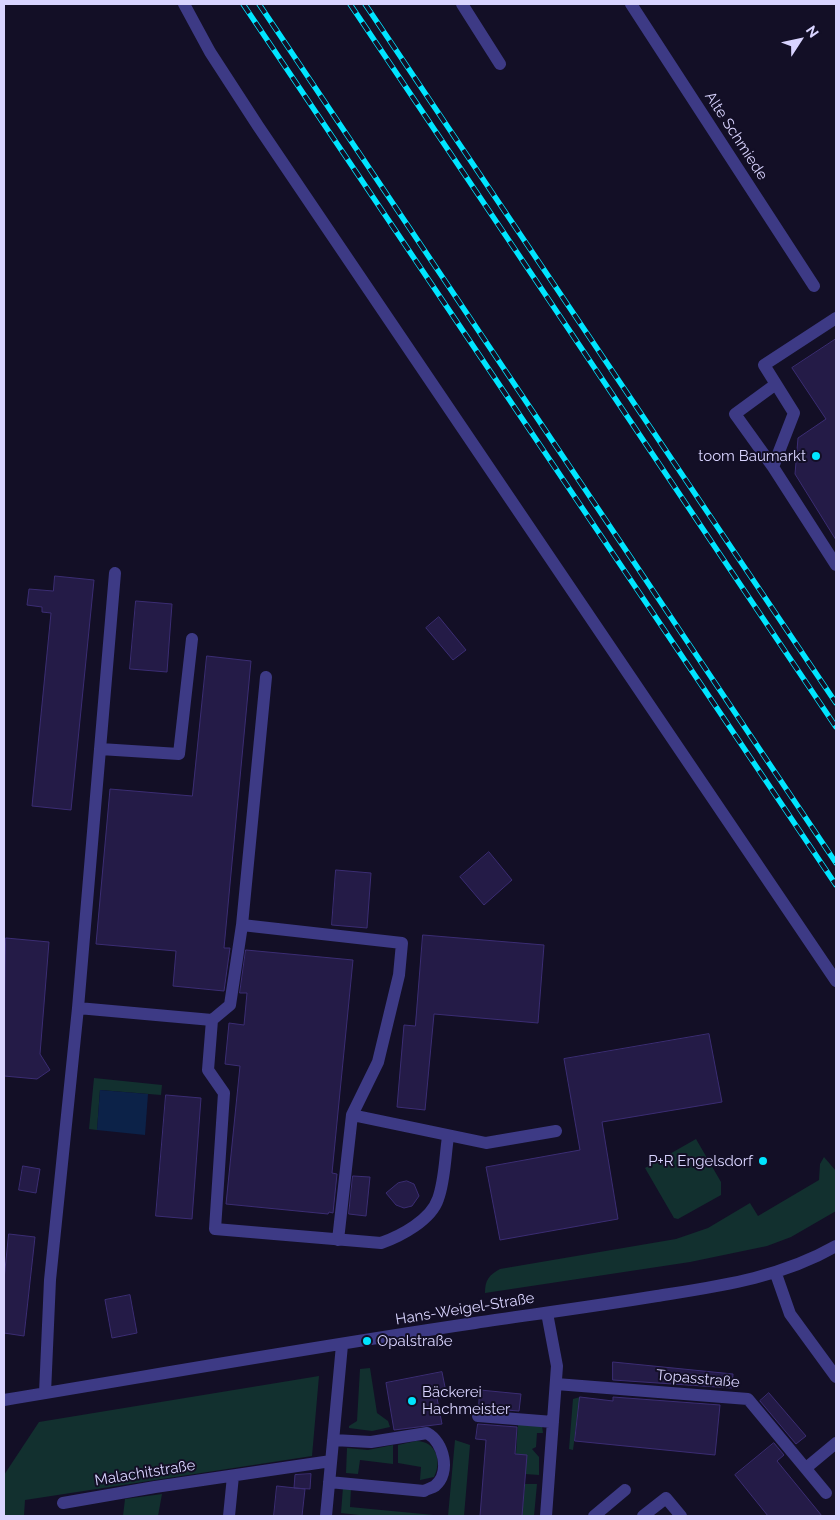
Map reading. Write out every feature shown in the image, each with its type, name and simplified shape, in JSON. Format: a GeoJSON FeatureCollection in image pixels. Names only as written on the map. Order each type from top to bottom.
{"type":"FeatureCollection","features":[{"type":"Feature","properties":{"kind":"street"},"geometry":{"type":"LineString","coordinates":[[184,4],[210,52],[258,126],[836,981]]}},
{"type":"Feature","properties":{"kind":"street"},"geometry":{"type":"LineString","coordinates":[[462,4],[500,64]]}},
{"type":"Feature","properties":{"kind":"street","name":"Alte Schmiede"},"geometry":{"type":"LineString","coordinates":[[630,4],[814,286]]}},
{"type":"Feature","properties":{"kind":"street"},"geometry":{"type":"LineString","coordinates":[[773,467],[794,413],[764,365],[836,318]]}},
{"type":"Feature","properties":{"kind":"street"},"geometry":{"type":"LineString","coordinates":[[776,384],[735,414],[773,467],[836,565]]}},
{"type":"Feature","properties":{"kind":"street"},"geometry":{"type":"LineString","coordinates":[[46,1393],[50,1280],[78,1008],[115,573]]}},
{"type":"Feature","properties":{"kind":"street"},"geometry":{"type":"LineString","coordinates":[[100,749],[179,754],[192,639]]}},
{"type":"Feature","properties":{"kind":"street"},"geometry":{"type":"LineString","coordinates":[[78,1008],[212,1020],[230,1005],[242,925],[266,677]]}},
{"type":"Feature","properties":{"kind":"street"},"geometry":{"type":"LineString","coordinates":[[242,925],[402,943],[399,975],[378,1062],[352,1115],[338,1240]]}},
{"type":"Feature","properties":{"kind":"street"},"geometry":{"type":"LineString","coordinates":[[212,1020],[208,1070],[224,1093],[215,1228],[381,1243],[402,1236],[421,1221],[438,1200],[448,1136]]}},
{"type":"Feature","properties":{"kind":"street"},"geometry":{"type":"LineString","coordinates":[[352,1115],[486,1143],[556,1131]]}},
{"type":"Feature","properties":{"kind":"street","name":"Hans-Weigel-Straße"},"geometry":{"type":"LineString","coordinates":[[4,1400],[730,1284],[776,1274],[808,1261],[836,1246]]}},
{"type":"Feature","properties":{"kind":"street"},"geometry":{"type":"LineString","coordinates":[[776,1274],[790,1314],[836,1378]]}},
{"type":"Feature","properties":{"kind":"street"},"geometry":{"type":"LineString","coordinates":[[546,1516],[557,1366],[547,1313]]}},
{"type":"Feature","properties":{"kind":"street"},"geometry":{"type":"LineString","coordinates":[[326,1516],[342,1345]]}},
{"type":"Feature","properties":{"kind":"street","name":"Topasstraße"},"geometry":{"type":"LineString","coordinates":[[556,1384],[748,1399],[826,1493]]}},
{"type":"Feature","properties":{"kind":"street"},"geometry":{"type":"LineString","coordinates":[[478,1416],[553,1422]]}},
{"type":"Feature","properties":{"kind":"street"},"geometry":{"type":"LineString","coordinates":[[329,1482],[424,1490],[435,1486],[441,1478],[444,1463],[440,1446],[434,1436],[428,1433],[371,1442],[334,1440]]}},
{"type":"Feature","properties":{"kind":"street"},"geometry":{"type":"LineString","coordinates":[[806,1468],[836,1443]]}},
{"type":"Feature","properties":{"kind":"street","name":"Malachitstraße"},"geometry":{"type":"LineString","coordinates":[[63,1503],[155,1486],[331,1461]]}},
{"type":"Feature","properties":{"kind":"street"},"geometry":{"type":"LineString","coordinates":[[229,1516],[233,1476]]}},
{"type":"Feature","properties":{"kind":"street"},"geometry":{"type":"LineString","coordinates":[[594,1516],[625,1490]]}},
{"type":"Feature","properties":{"kind":"street"},"geometry":{"type":"LineString","coordinates":[[644,1516],[666,1498],[682,1516]]}},
{"type":"Feature","properties":{"kind":"green space"},"geometry":{"type":"Polygon","coordinates":[[[94,1078],[162,1085],[161,1095],[100,1090],[97,1130],[89,1129],[94,1078]]]}},
{"type":"Feature","properties":{"kind":"green space"},"geometry":{"type":"Polygon","coordinates":[[[696,1139],[721,1182],[721,1195],[678,1219],[674,1218],[645,1168],[696,1139]]]}},
{"type":"Feature","properties":{"kind":"green space"},"geometry":{"type":"Polygon","coordinates":[[[824,1157],[836,1171],[836,1211],[791,1237],[767,1246],[690,1262],[485,1293],[488,1278],[500,1269],[676,1239],[708,1228],[750,1203],[758,1216],[819,1180],[820,1164],[824,1157]]]}},
{"type":"Feature","properties":{"kind":"green space"},"geometry":{"type":"Polygon","coordinates":[[[370,1368],[377,1413],[388,1421],[390,1427],[372,1431],[349,1428],[349,1426],[357,1421],[360,1369],[370,1368]]]}},
{"type":"Feature","properties":{"kind":"green space"},"geometry":{"type":"Polygon","coordinates":[[[319,1376],[312,1456],[25,1500],[24,1516],[4,1516],[4,1475],[39,1422],[319,1376]]]}},
{"type":"Feature","properties":{"kind":"green space"},"geometry":{"type":"Polygon","coordinates":[[[580,1397],[573,1450],[569,1449],[573,1399],[580,1397]]]}},
{"type":"Feature","properties":{"kind":"green space"},"geometry":{"type":"Polygon","coordinates":[[[518,1423],[542,1426],[543,1433],[537,1433],[536,1447],[532,1449],[539,1457],[539,1475],[525,1474],[516,1454],[518,1423]]]}},
{"type":"Feature","properties":{"kind":"green space"},"geometry":{"type":"Polygon","coordinates":[[[455,1440],[470,1445],[464,1516],[448,1516],[455,1440]]]}},
{"type":"Feature","properties":{"kind":"green space"},"geometry":{"type":"Polygon","coordinates":[[[416,1441],[429,1445],[436,1453],[438,1465],[434,1477],[420,1480],[421,1467],[398,1463],[398,1445],[416,1441]]]}},
{"type":"Feature","properties":{"kind":"green space"},"geometry":{"type":"Polygon","coordinates":[[[393,1445],[393,1464],[360,1460],[358,1474],[346,1473],[347,1448],[368,1450],[393,1445]]]}},
{"type":"Feature","properties":{"kind":"green space"},"geometry":{"type":"Polygon","coordinates":[[[525,1484],[537,1484],[534,1516],[522,1516],[525,1484]]]}},
{"type":"Feature","properties":{"kind":"green space"},"geometry":{"type":"Polygon","coordinates":[[[343,1487],[351,1489],[350,1507],[444,1516],[368,1516],[341,1513],[343,1487]]]}},
{"type":"Feature","properties":{"kind":"green space"},"geometry":{"type":"Polygon","coordinates":[[[162,1494],[158,1516],[123,1516],[125,1499],[162,1494]]]}},
{"type":"Feature","properties":{"kind":"water"},"geometry":{"type":"Polygon","coordinates":[[[100,1090],[148,1094],[145,1135],[97,1130],[100,1090]]]}},
{"type":"Feature","properties":{"kind":"building","name":"toom Baumarkt"},"geometry":{"type":"Polygon","coordinates":[[[836,339],[836,540],[795,474],[798,438],[826,419],[792,368],[836,339]]]}},
{"type":"Feature","properties":{"kind":"building"},"geometry":{"type":"Polygon","coordinates":[[[55,576],[94,580],[71,810],[32,806],[51,613],[42,612],[42,607],[27,605],[29,589],[53,591],[55,576]]]}},
{"type":"Feature","properties":{"kind":"building"},"geometry":{"type":"Polygon","coordinates":[[[136,601],[172,604],[167,672],[130,669],[136,601]]]}},
{"type":"Feature","properties":{"kind":"building"},"geometry":{"type":"Polygon","coordinates":[[[439,617],[466,650],[453,660],[426,628],[439,617]]]}},
{"type":"Feature","properties":{"kind":"building"},"geometry":{"type":"Polygon","coordinates":[[[207,656],[251,661],[224,948],[230,948],[224,991],[173,986],[176,951],[96,944],[110,789],[192,796],[207,656]]]}},
{"type":"Feature","properties":{"kind":"building"},"geometry":{"type":"Polygon","coordinates":[[[489,852],[512,880],[484,905],[460,877],[489,852]]]}},
{"type":"Feature","properties":{"kind":"building"},"geometry":{"type":"Polygon","coordinates":[[[336,870],[371,873],[367,928],[332,925],[336,870]]]}},
{"type":"Feature","properties":{"kind":"building"},"geometry":{"type":"Polygon","coordinates":[[[423,935],[544,945],[538,1023],[434,1014],[425,1110],[397,1107],[404,1025],[415,1026],[423,935]]]}},
{"type":"Feature","properties":{"kind":"building"},"geometry":{"type":"Polygon","coordinates":[[[6,938],[49,942],[40,1054],[50,1070],[37,1079],[4,1076],[6,938]]]}},
{"type":"Feature","properties":{"kind":"building"},"geometry":{"type":"Polygon","coordinates":[[[246,950],[353,960],[332,1173],[337,1174],[333,1213],[226,1204],[240,1066],[225,1064],[229,1023],[244,1025],[247,993],[240,993],[246,950]]]}},
{"type":"Feature","properties":{"kind":"building"},"geometry":{"type":"Polygon","coordinates":[[[709,1034],[722,1102],[602,1122],[618,1219],[500,1240],[486,1167],[580,1150],[564,1059],[709,1034]]]}},
{"type":"Feature","properties":{"kind":"building"},"geometry":{"type":"Polygon","coordinates":[[[166,1095],[201,1098],[192,1219],[156,1216],[166,1095]]]}},
{"type":"Feature","properties":{"kind":"building"},"geometry":{"type":"Polygon","coordinates":[[[23,1166],[40,1169],[36,1193],[19,1190],[23,1166]]]}},
{"type":"Feature","properties":{"kind":"building"},"geometry":{"type":"Polygon","coordinates":[[[353,1176],[370,1177],[366,1216],[349,1214],[353,1176]]]}},
{"type":"Feature","properties":{"kind":"building"},"geometry":{"type":"Polygon","coordinates":[[[407,1181],[414,1184],[419,1196],[412,1206],[404,1208],[396,1205],[386,1193],[398,1183],[407,1181]]]}},
{"type":"Feature","properties":{"kind":"building"},"geometry":{"type":"Polygon","coordinates":[[[9,1234],[35,1237],[24,1336],[4,1333],[4,1280],[9,1234]]]}},
{"type":"Feature","properties":{"kind":"building"},"geometry":{"type":"Polygon","coordinates":[[[130,1295],[137,1333],[112,1338],[105,1300],[130,1295]]]}},
{"type":"Feature","properties":{"kind":"building"},"geometry":{"type":"Polygon","coordinates":[[[613,1362],[733,1374],[732,1388],[613,1380],[613,1362]]]}},
{"type":"Feature","properties":{"kind":"building"},"geometry":{"type":"Polygon","coordinates":[[[442,1372],[447,1397],[437,1398],[442,1424],[394,1430],[386,1383],[442,1372]]]}},
{"type":"Feature","properties":{"kind":"building"},"geometry":{"type":"Polygon","coordinates":[[[480,1390],[521,1394],[519,1411],[479,1408],[480,1390]]]}},
{"type":"Feature","properties":{"kind":"building"},"geometry":{"type":"Polygon","coordinates":[[[769,1393],[806,1436],[796,1444],[760,1401],[769,1393]]]}},
{"type":"Feature","properties":{"kind":"building"},"geometry":{"type":"Polygon","coordinates":[[[580,1397],[613,1401],[613,1397],[720,1405],[715,1455],[575,1441],[580,1397]]]}},
{"type":"Feature","properties":{"kind":"building"},"geometry":{"type":"Polygon","coordinates":[[[478,1424],[517,1427],[515,1454],[527,1455],[522,1516],[480,1516],[486,1440],[476,1439],[478,1424]]]}},
{"type":"Feature","properties":{"kind":"building"},"geometry":{"type":"Polygon","coordinates":[[[774,1443],[784,1455],[777,1461],[822,1516],[768,1516],[735,1475],[774,1443]]]}},
{"type":"Feature","properties":{"kind":"building"},"geometry":{"type":"Polygon","coordinates":[[[311,1474],[310,1489],[294,1488],[295,1475],[311,1474]]]}},
{"type":"Feature","properties":{"kind":"building"},"geometry":{"type":"Polygon","coordinates":[[[277,1486],[305,1489],[302,1516],[274,1516],[277,1486]]]}},
{"type":"Feature","properties":{"kind":"railway"},"geometry":{"type":"LineString","coordinates":[[243,4],[836,885]]}},
{"type":"Feature","properties":{"kind":"railway"},"geometry":{"type":"LineString","coordinates":[[259,4],[836,863]]}},
{"type":"Feature","properties":{"kind":"railway"},"geometry":{"type":"LineString","coordinates":[[350,4],[836,727]]}},
{"type":"Feature","properties":{"kind":"railway"},"geometry":{"type":"LineString","coordinates":[[365,4],[836,703]]}},
{"type":"Feature","properties":{"kind":"place","name":"toom Baumarkt"},"geometry":{"type":"Point","coordinates":[816,456]}},
{"type":"Feature","properties":{"kind":"place","name":"P+R Engelsdorf"},"geometry":{"type":"Point","coordinates":[763,1161]}},
{"type":"Feature","properties":{"kind":"place","name":"Opalstraße"},"geometry":{"type":"Point","coordinates":[367,1341]}},
{"type":"Feature","properties":{"kind":"place","name":"Bäckerei Hachmeister"},"geometry":{"type":"Point","coordinates":[412,1401]}}]}
